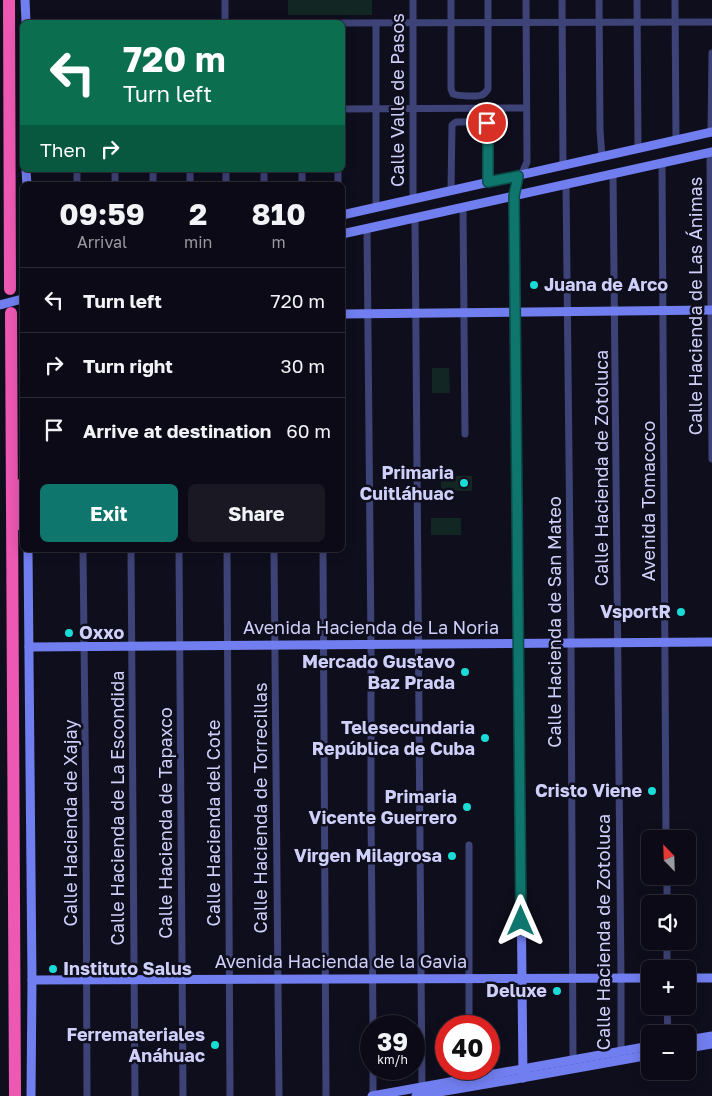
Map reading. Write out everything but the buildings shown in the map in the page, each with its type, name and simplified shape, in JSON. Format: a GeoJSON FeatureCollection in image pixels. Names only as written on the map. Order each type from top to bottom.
{"type":"FeatureCollection","features":[{"type":"Feature","properties":{"kind":"highway"},"geometry":{"type":"LineString","coordinates":[[9,0],[10,289]]}},
{"type":"Feature","properties":{"kind":"highway"},"geometry":{"type":"LineString","coordinates":[[11,313],[15,1096]]}},
{"type":"Feature","properties":{"kind":"highway"},"geometry":{"type":"LineString","coordinates":[[13,561],[19,537],[20,519]]}},
{"type":"Feature","properties":{"kind":"street"},"geometry":{"type":"LineString","coordinates":[[25,0],[26,20]]}},
{"type":"Feature","properties":{"kind":"street"},"geometry":{"type":"LineString","coordinates":[[225,0],[225,20]]}},
{"type":"Feature","properties":{"kind":"street","name":"Calle Valle de Pasos"},"geometry":{"type":"LineString","coordinates":[[412,0],[414,199]]}},
{"type":"Feature","properties":{"kind":"street"},"geometry":{"type":"LineString","coordinates":[[451,0],[451,89],[453,94],[457,95],[480,95],[488,89],[488,0]]}},
{"type":"Feature","properties":{"kind":"street"},"geometry":{"type":"LineString","coordinates":[[523,1074],[514,196],[518,176],[523,171],[526,162],[526,0]]}},
{"type":"Feature","properties":{"kind":"street"},"geometry":{"type":"LineString","coordinates":[[562,0],[563,166]]}},
{"type":"Feature","properties":{"kind":"street"},"geometry":{"type":"LineString","coordinates":[[600,0],[600,130],[602,157]]}},
{"type":"Feature","properties":{"kind":"street"},"geometry":{"type":"LineString","coordinates":[[637,0],[638,149]]}},
{"type":"Feature","properties":{"kind":"street"},"geometry":{"type":"LineString","coordinates":[[675,0],[676,141]]}},
{"type":"Feature","properties":{"kind":"street"},"geometry":{"type":"LineString","coordinates":[[345,23],[712,22]]}},
{"type":"Feature","properties":{"kind":"street"},"geometry":{"type":"LineString","coordinates":[[376,23],[376,208]]}},
{"type":"Feature","properties":{"kind":"street"},"geometry":{"type":"LineString","coordinates":[[345,214],[712,133],[712,53]]}},
{"type":"Feature","properties":{"kind":"street"},"geometry":{"type":"LineString","coordinates":[[345,109],[526,108]]}},
{"type":"Feature","properties":{"kind":"street"},"geometry":{"type":"LineString","coordinates":[[451,191],[453,124],[456,122],[487,123],[488,182]]}},
{"type":"Feature","properties":{"kind":"street"},"geometry":{"type":"LineString","coordinates":[[345,233],[711,152]]}},
{"type":"Feature","properties":{"kind":"street","name":"Calle Hacienda de Las Ánimas"},"geometry":{"type":"LineString","coordinates":[[711,152],[712,459]]}},
{"type":"Feature","properties":{"kind":"street","name":"Avenida Tomacoco"},"geometry":{"type":"LineString","coordinates":[[662,163],[666,830]]}},
{"type":"Feature","properties":{"kind":"street","name":"Calle Hacienda de Zotoluca"},"geometry":{"type":"LineString","coordinates":[[614,174],[621,978],[621,1051],[618,1061]]}},
{"type":"Feature","properties":{"kind":"street","name":"Calle Hacienda de San Mateo"},"geometry":{"type":"LineString","coordinates":[[566,184],[573,1059]]}},
{"type":"Feature","properties":{"kind":"street"},"geometry":{"type":"LineString","coordinates":[[463,207],[465,434]]}},
{"type":"Feature","properties":{"kind":"street"},"geometry":{"type":"LineString","coordinates":[[415,218],[421,978],[420,1093]]}},
{"type":"Feature","properties":{"kind":"street"},"geometry":{"type":"LineString","coordinates":[[367,229],[373,1015]]}},
{"type":"Feature","properties":{"kind":"street"},"geometry":{"type":"LineString","coordinates":[[0,305],[20,300]]}},
{"type":"Feature","properties":{"kind":"street"},"geometry":{"type":"LineString","coordinates":[[345,314],[712,310]]}},
{"type":"Feature","properties":{"kind":"street"},"geometry":{"type":"LineString","coordinates":[[28,552],[32,980],[31,1096]]}},
{"type":"Feature","properties":{"kind":"street","name":"Calle Hacienda de Xajay"},"geometry":{"type":"LineString","coordinates":[[83,552],[87,1096]]}},
{"type":"Feature","properties":{"kind":"street","name":"Calle Hacienda de La Escondida"},"geometry":{"type":"LineString","coordinates":[[131,552],[135,1096]]}},
{"type":"Feature","properties":{"kind":"street","name":"Calle Hacienda de Tapaxco"},"geometry":{"type":"LineString","coordinates":[[179,552],[183,1096]]}},
{"type":"Feature","properties":{"kind":"street","name":"Calle Hacienda del Cote"},"geometry":{"type":"LineString","coordinates":[[227,552],[230,1096]]}},
{"type":"Feature","properties":{"kind":"street","name":"Calle Hacienda de Torrecillas"},"geometry":{"type":"LineString","coordinates":[[274,552],[279,1096]]}},
{"type":"Feature","properties":{"kind":"street"},"geometry":{"type":"LineString","coordinates":[[323,552],[326,1096]]}},
{"type":"Feature","properties":{"kind":"street","name":"Avenida Hacienda de La Noria"},"geometry":{"type":"LineString","coordinates":[[29,646],[712,642]]}},
{"type":"Feature","properties":{"kind":"street"},"geometry":{"type":"LineString","coordinates":[[468,845],[469,1015]]}},
{"type":"Feature","properties":{"kind":"street","name":"Avenida Hacienda de la Gavia"},"geometry":{"type":"LineString","coordinates":[[32,980],[641,978]]}},
{"type":"Feature","properties":{"kind":"street"},"geometry":{"type":"LineString","coordinates":[[696,978],[712,978]]}},
{"type":"Feature","properties":{"kind":"street"},"geometry":{"type":"LineString","coordinates":[[696,1039],[712,1036]]}},
{"type":"Feature","properties":{"kind":"street"},"geometry":{"type":"LineString","coordinates":[[696,1047],[712,1044]]}},
{"type":"Feature","properties":{"kind":"street"},"geometry":{"type":"LineString","coordinates":[[500,1074],[523,1074],[573,1059],[641,1048]]}},
{"type":"Feature","properties":{"kind":"street"},"geometry":{"type":"LineString","coordinates":[[373,1080],[372,1096],[420,1093],[523,1074],[641,1057]]}},
{"type":"Feature","properties":{"kind":"street"},"geometry":{"type":"LineString","coordinates":[[420,1093],[454,1080]]}},
{"type":"Feature","properties":{"kind":"green space"},"geometry":{"type":"Polygon","coordinates":[[[288,0],[372,0],[372,15],[288,15],[288,0]]]}},
{"type":"Feature","properties":{"kind":"green space"},"geometry":{"type":"Polygon","coordinates":[[[432,368],[449,368],[450,393],[432,393],[432,368]]]}},
{"type":"Feature","properties":{"kind":"green space"},"geometry":{"type":"Polygon","coordinates":[[[441,476],[472,476],[472,491],[441,491],[441,476]]]}},
{"type":"Feature","properties":{"kind":"green space"},"geometry":{"type":"Polygon","coordinates":[[[431,518],[461,518],[461,535],[431,535],[431,518]]]}},
{"type":"Feature","properties":{"kind":"place","name":"Juana de Arco"},"geometry":{"type":"Point","coordinates":[534,285]}},
{"type":"Feature","properties":{"kind":"place","name":"Primaria Cuitláhuac"},"geometry":{"type":"Point","coordinates":[464,483]}},
{"type":"Feature","properties":{"kind":"place","name":"VsportR"},"geometry":{"type":"Point","coordinates":[681,612]}},
{"type":"Feature","properties":{"kind":"place","name":"Oxxo"},"geometry":{"type":"Point","coordinates":[69,633]}},
{"type":"Feature","properties":{"kind":"place","name":"Mercado Gustavo Baz Prada"},"geometry":{"type":"Point","coordinates":[465,672]}},
{"type":"Feature","properties":{"kind":"place","name":"Telesecundaria República de Cuba"},"geometry":{"type":"Point","coordinates":[485,738]}},
{"type":"Feature","properties":{"kind":"place","name":"Cristo Viene"},"geometry":{"type":"Point","coordinates":[652,791]}},
{"type":"Feature","properties":{"kind":"place","name":"Primaria Vicente Guerrero"},"geometry":{"type":"Point","coordinates":[467,807]}},
{"type":"Feature","properties":{"kind":"place","name":"Virgen Milagrosa"},"geometry":{"type":"Point","coordinates":[452,856]}},
{"type":"Feature","properties":{"kind":"place","name":"Instituto Salus"},"geometry":{"type":"Point","coordinates":[53,969]}},
{"type":"Feature","properties":{"kind":"place","name":"Deluxe"},"geometry":{"type":"Point","coordinates":[557,991]}},
{"type":"Feature","properties":{"kind":"place","name":"Ferremateriales Anáhuac"},"geometry":{"type":"Point","coordinates":[215,1045]}},
{"type":"Feature","properties":{"kind":"route"},"geometry":{"type":"LineString","coordinates":[[487,123],[488,182],[518,176],[514,196],[521,921]]}}]}
